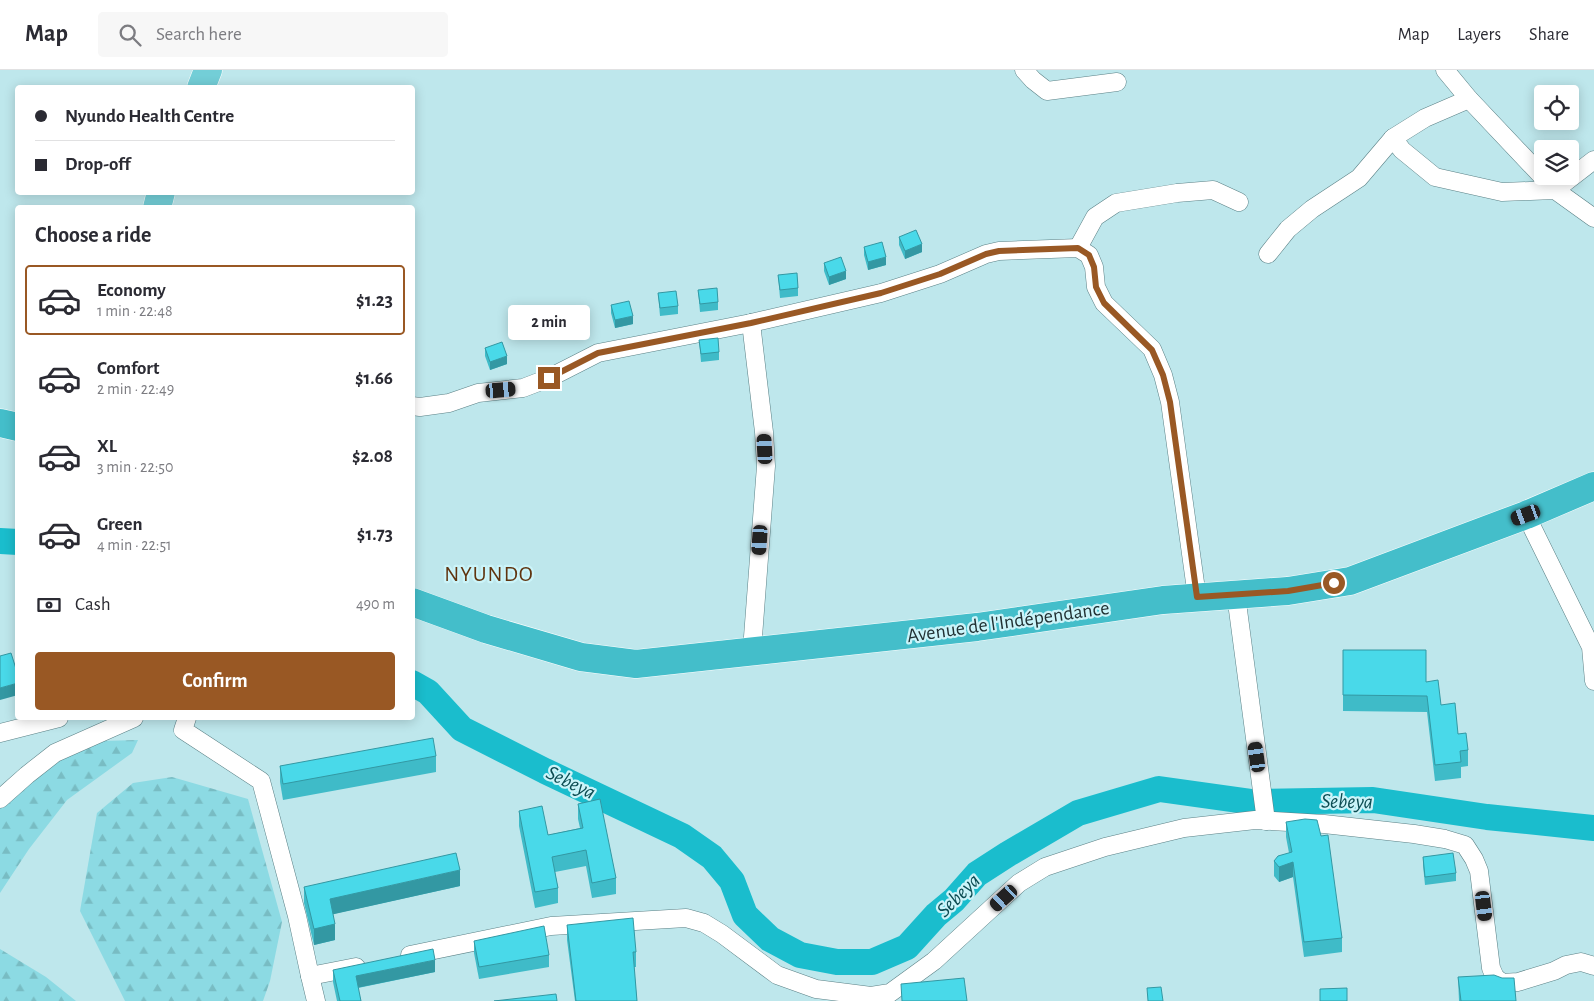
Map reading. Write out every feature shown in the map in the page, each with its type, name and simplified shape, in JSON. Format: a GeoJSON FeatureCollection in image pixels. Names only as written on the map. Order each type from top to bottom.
{"type":"FeatureCollection","features":[{"type":"Feature","properties":{"kind":"highway"},"geometry":{"type":"LineString","coordinates":[[0,423],[15,426]]}},
{"type":"Feature","properties":{"kind":"highway","name":"Avenue de l'Indépendance"},"geometry":{"type":"LineString","coordinates":[[415,603],[486,629],[581,656],[636,664],[977,627],[1163,600],[1288,591],[1350,581],[1526,515],[1594,486]]}},
{"type":"Feature","properties":{"kind":"main road"},"geometry":{"type":"LineString","coordinates":[[202,85],[208,70]]}},
{"type":"Feature","properties":{"kind":"street"},"geometry":{"type":"LineString","coordinates":[[1024,70],[1047,91],[1117,82]]}},
{"type":"Feature","properties":{"kind":"street"},"geometry":{"type":"LineString","coordinates":[[1445,70],[1469,99],[1555,190],[1594,218]]}},
{"type":"Feature","properties":{"kind":"street"},"geometry":{"type":"LineString","coordinates":[[1268,254],[1288,229],[1359,178],[1393,138],[1425,118],[1469,99]]}},
{"type":"Feature","properties":{"kind":"street"},"geometry":{"type":"LineString","coordinates":[[1393,138],[1402,150],[1435,177],[1502,192],[1555,190],[1594,160]]}},
{"type":"Feature","properties":{"kind":"street"},"geometry":{"type":"LineString","coordinates":[[1078,248],[1096,217],[1116,203],[1177,193],[1213,190],[1239,202]]}},
{"type":"Feature","properties":{"kind":"street"},"geometry":{"type":"LineString","coordinates":[[415,406],[449,403],[478,393],[523,388],[549,378],[598,353],[751,323],[881,293],[940,274],[986,254],[999,251],[1078,248],[1089,255],[1094,267],[1096,287],[1104,303],[1152,350],[1163,375],[1170,402],[1197,597]]}},
{"type":"Feature","properties":{"kind":"street"},"geometry":{"type":"LineString","coordinates":[[751,323],[764,432],[766,466],[752,650]]}},
{"type":"Feature","properties":{"kind":"street"},"geometry":{"type":"LineString","coordinates":[[1526,515],[1591,647],[1594,681]]}},
{"type":"Feature","properties":{"kind":"street"},"geometry":{"type":"LineString","coordinates":[[396,958],[551,926],[686,918],[704,923],[716,930],[777,975],[816,989],[872,998],[890,993],[934,962],[1019,883],[1045,867],[1105,847],[1184,828],[1255,820],[1264,807],[1236,595]]}},
{"type":"Feature","properties":{"kind":"street"},"geometry":{"type":"LineString","coordinates":[[0,733],[51,720]]}},
{"type":"Feature","properties":{"kind":"street"},"geometry":{"type":"LineString","coordinates":[[0,799],[27,774],[55,753],[129,720]]}},
{"type":"Feature","properties":{"kind":"street"},"geometry":{"type":"LineString","coordinates":[[182,722],[261,780],[298,916],[316,1001]]}},
{"type":"Feature","properties":{"kind":"street"},"geometry":{"type":"LineString","coordinates":[[1264,807],[1324,824],[1414,834],[1445,839],[1465,845],[1479,870],[1491,968],[1494,977],[1502,982],[1518,982],[1580,962],[1594,966]]}},
{"type":"Feature","properties":{"kind":"street"},"geometry":{"type":"LineString","coordinates":[[310,976],[367,964]]}},
{"type":"Feature","properties":{"kind":"green space"},"geometry":{"type":"Polygon","coordinates":[[[138,740],[132,753],[67,800],[29,849],[0,893],[0,806],[52,761],[100,741],[138,740]]]}},
{"type":"Feature","properties":{"kind":"green space"},"geometry":{"type":"Polygon","coordinates":[[[172,777],[248,799],[282,922],[270,981],[263,1001],[125,1001],[80,911],[97,813],[133,783],[172,777]]]}},
{"type":"Feature","properties":{"kind":"green space"},"geometry":{"type":"Polygon","coordinates":[[[0,949],[46,977],[76,1001],[0,1001],[0,949]]]}},
{"type":"Feature","properties":{"kind":"building"},"geometry":{"type":"Polygon","coordinates":[[[916,230],[922,244],[905,251],[899,237],[916,230]]]}},
{"type":"Feature","properties":{"kind":"building"},"geometry":{"type":"Polygon","coordinates":[[[882,242],[886,257],[868,262],[864,247],[882,242]]]}},
{"type":"Feature","properties":{"kind":"building"},"geometry":{"type":"Polygon","coordinates":[[[841,257],[846,271],[829,277],[824,263],[841,257]]]}},
{"type":"Feature","properties":{"kind":"building"},"geometry":{"type":"Polygon","coordinates":[[[797,273],[798,288],[780,290],[778,275],[797,273]]]}},
{"type":"Feature","properties":{"kind":"building"},"geometry":{"type":"Polygon","coordinates":[[[717,288],[718,302],[700,304],[698,290],[717,288]]]}},
{"type":"Feature","properties":{"kind":"building"},"geometry":{"type":"Polygon","coordinates":[[[676,291],[678,306],[660,308],[658,293],[676,291]]]}},
{"type":"Feature","properties":{"kind":"building"},"geometry":{"type":"Polygon","coordinates":[[[629,301],[633,316],[615,320],[611,305],[629,301]]]}},
{"type":"Feature","properties":{"kind":"building"},"geometry":{"type":"Polygon","coordinates":[[[718,338],[719,352],[701,354],[699,340],[718,338]]]}},
{"type":"Feature","properties":{"kind":"building"},"geometry":{"type":"Polygon","coordinates":[[[502,342],[507,356],[490,362],[485,348],[502,342]]]}},
{"type":"Feature","properties":{"kind":"building"},"geometry":{"type":"Polygon","coordinates":[[[1343,650],[1426,650],[1426,682],[1438,680],[1441,705],[1455,703],[1458,734],[1466,733],[1468,750],[1460,751],[1461,762],[1435,765],[1427,696],[1343,695],[1343,650]]]}},
{"type":"Feature","properties":{"kind":"building"},"geometry":{"type":"Polygon","coordinates":[[[11,653],[15,666],[15,684],[0,688],[0,656],[11,653]]]}},
{"type":"Feature","properties":{"kind":"building"},"geometry":{"type":"Polygon","coordinates":[[[433,738],[436,756],[283,784],[280,766],[433,738]]]}},
{"type":"Feature","properties":{"kind":"building"},"geometry":{"type":"Polygon","coordinates":[[[600,799],[616,878],[592,883],[586,850],[552,857],[558,888],[535,892],[519,811],[542,806],[548,835],[583,828],[578,804],[600,799]]]}},
{"type":"Feature","properties":{"kind":"building"},"geometry":{"type":"Polygon","coordinates":[[[1305,819],[1317,820],[1321,836],[1328,835],[1342,938],[1304,942],[1293,862],[1279,867],[1274,861],[1278,856],[1292,852],[1286,822],[1305,819]]]}},
{"type":"Feature","properties":{"kind":"building"},"geometry":{"type":"Polygon","coordinates":[[[456,853],[460,870],[330,899],[335,924],[314,929],[304,887],[456,853]]]}},
{"type":"Feature","properties":{"kind":"building"},"geometry":{"type":"Polygon","coordinates":[[[1453,853],[1456,873],[1425,877],[1423,857],[1453,853]]]}},
{"type":"Feature","properties":{"kind":"building"},"geometry":{"type":"Polygon","coordinates":[[[633,918],[636,952],[633,952],[637,1001],[576,1001],[567,925],[633,918]]]}},
{"type":"Feature","properties":{"kind":"building"},"geometry":{"type":"Polygon","coordinates":[[[544,926],[549,955],[479,967],[474,941],[544,926]]]}},
{"type":"Feature","properties":{"kind":"building"},"geometry":{"type":"Polygon","coordinates":[[[433,949],[435,960],[356,976],[361,1001],[340,1001],[333,970],[433,949]]]}},
{"type":"Feature","properties":{"kind":"building"},"geometry":{"type":"Polygon","coordinates":[[[1494,975],[1502,978],[1514,978],[1516,1001],[1461,1001],[1458,977],[1494,975]]]}},
{"type":"Feature","properties":{"kind":"building"},"geometry":{"type":"Polygon","coordinates":[[[964,978],[967,1001],[902,1001],[901,984],[964,978]]]}},
{"type":"Feature","properties":{"kind":"building"},"geometry":{"type":"Polygon","coordinates":[[[1161,987],[1163,1001],[1148,1001],[1147,988],[1161,987]]]}},
{"type":"Feature","properties":{"kind":"building"},"geometry":{"type":"Polygon","coordinates":[[[1347,988],[1347,1001],[1320,1001],[1320,989],[1347,988]]]}},
{"type":"Feature","properties":{"kind":"building"},"geometry":{"type":"Polygon","coordinates":[[[556,994],[557,1001],[494,1001],[556,994]]]}},
{"type":"Feature","properties":{"kind":"waterway","name":"Sebeya"},"geometry":{"type":"LineString","coordinates":[[0,541],[15,542]]}},
{"type":"Feature","properties":{"kind":"waterway","name":"Sebeya"},"geometry":{"type":"LineString","coordinates":[[415,685],[428,692],[462,729],[682,836],[712,857],[732,881],[745,915],[770,939],[800,955],[837,962],[872,962],[907,947],[977,874],[1008,854],[1078,813],[1159,789],[1252,802],[1373,800],[1487,817],[1594,828]]}},
{"type":"Feature","properties":{"kind":"district","name":"NYUNDO"},"geometry":{"type":"Point","coordinates":[489,573]}},
{"type":"Feature","properties":{"kind":"route"},"geometry":{"type":"LineString","coordinates":[[549,378],[598,353],[751,323],[881,293],[940,274],[986,254],[999,251],[1078,248],[1089,255],[1094,267],[1096,287],[1104,303],[1152,350],[1163,375],[1170,402],[1197,597],[1288,591],[1334,583]]}}]}
